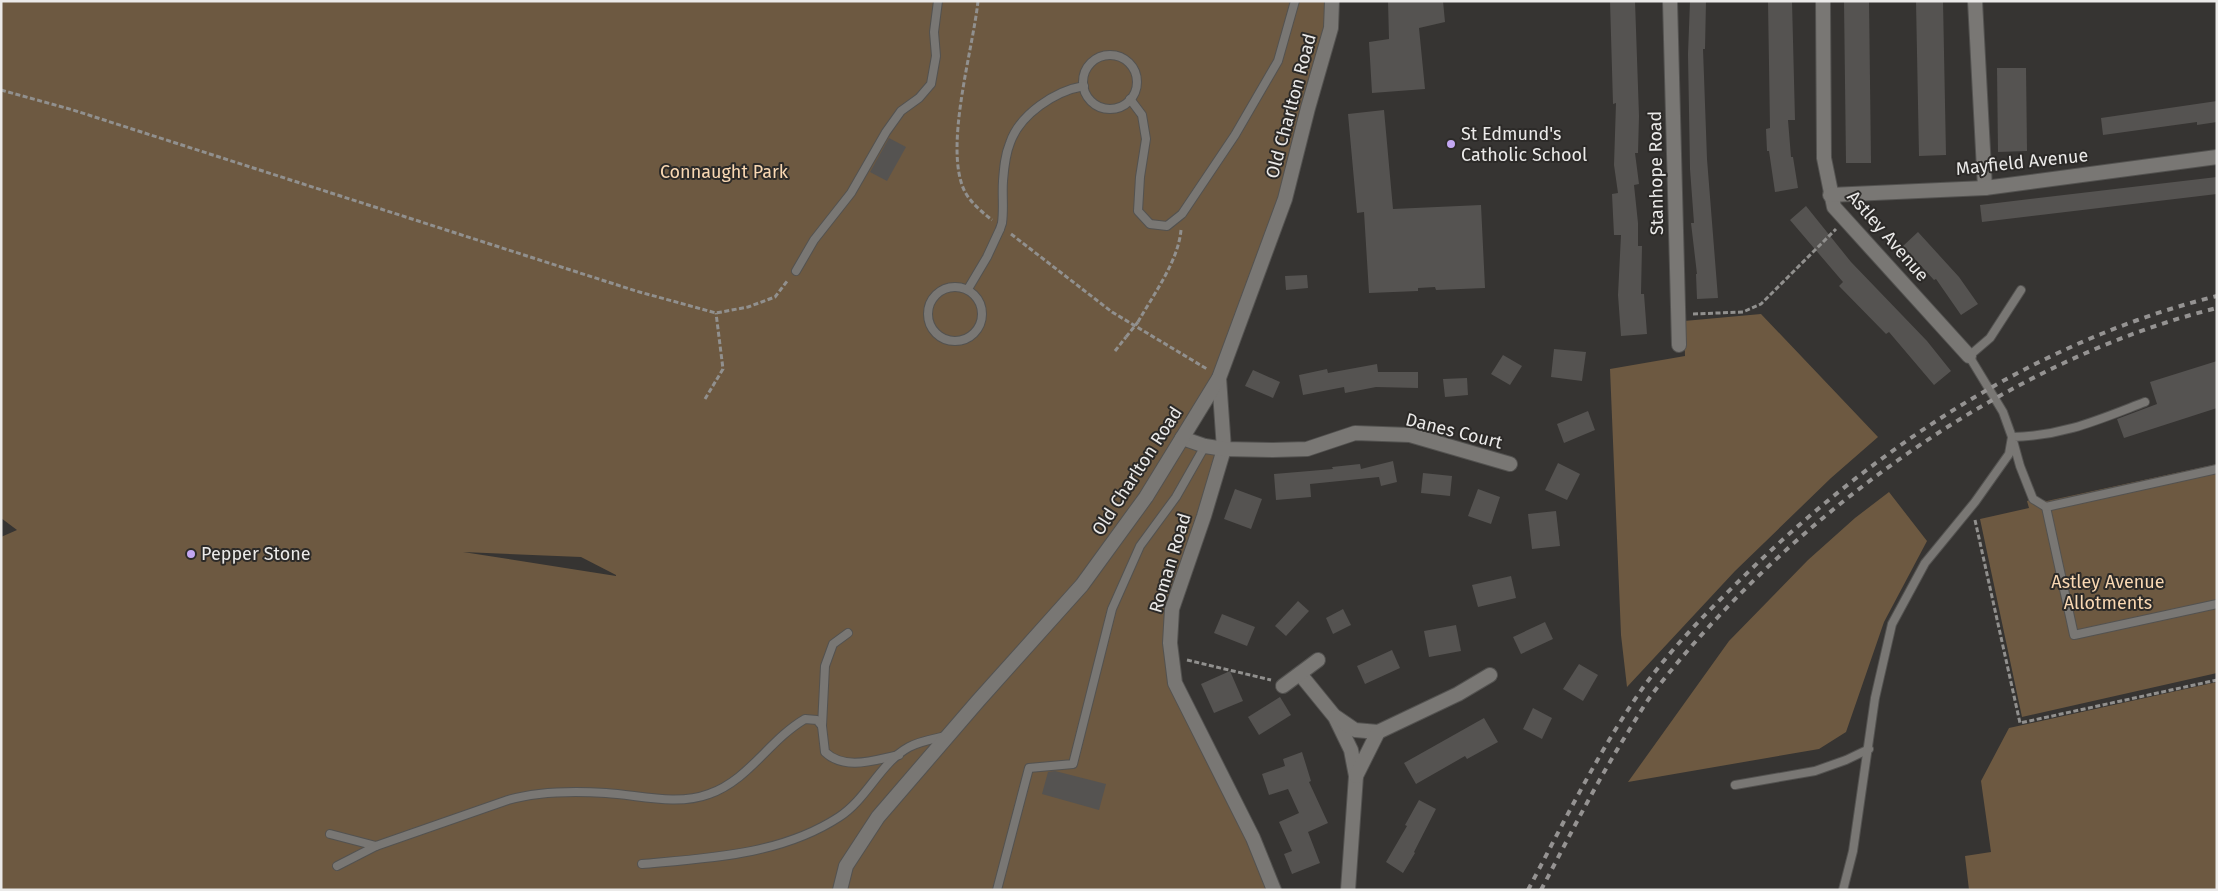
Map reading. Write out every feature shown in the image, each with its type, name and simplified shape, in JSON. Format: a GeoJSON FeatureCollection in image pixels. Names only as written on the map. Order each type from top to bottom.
{"type":"FeatureCollection","features":[{"type":"Feature","properties":{"kind":"street","name":"Old Charlton Road"},"geometry":{"type":"LineString","coordinates":[[840,890],[846,866],[878,817],[1082,585],[1146,497],[1219,378],[1285,200],[1308,108],[1331,28],[1332,1]]}},
{"type":"Feature","properties":{"kind":"street","name":"Stanhope Road"},"geometry":{"type":"LineString","coordinates":[[1670,1],[1678,344]]}},
{"type":"Feature","properties":{"kind":"street","name":"Astley Avenue"},"geometry":{"type":"LineString","coordinates":[[1824,1],[1824,158],[1830,195],[1834,207],[1969,356]]}},
{"type":"Feature","properties":{"kind":"street"},"geometry":{"type":"LineString","coordinates":[[1975,1],[1985,188]]}},
{"type":"Feature","properties":{"kind":"street","name":"Mayfield Avenue"},"geometry":{"type":"LineString","coordinates":[[1830,195],[1985,188],[2217,157]]}},
{"type":"Feature","properties":{"kind":"street","name":"Roman Road"},"geometry":{"type":"LineString","coordinates":[[1219,378],[1224,449],[1204,516],[1172,609],[1170,643],[1175,684],[1253,838],[1274,890]]}},
{"type":"Feature","properties":{"kind":"street","name":"Danes Court"},"geometry":{"type":"LineString","coordinates":[[1182,438],[1205,446],[1224,449],[1308,450],[1355,433],[1410,435],[1510,464]]}},
{"type":"Feature","properties":{"kind":"street"},"geometry":{"type":"LineString","coordinates":[[1283,686],[1318,660]]}},
{"type":"Feature","properties":{"kind":"street"},"geometry":{"type":"LineString","coordinates":[[1300,674],[1335,716],[1352,750],[1356,776],[1348,890]]}},
{"type":"Feature","properties":{"kind":"street"},"geometry":{"type":"LineString","coordinates":[[1335,716],[1355,730],[1378,732],[1458,694],[1490,675]]}},
{"type":"Feature","properties":{"kind":"street"},"geometry":{"type":"LineString","coordinates":[[1356,776],[1378,732]]}},
{"type":"Feature","properties":{"kind":"lane"},"geometry":{"type":"LineString","coordinates":[[796,271],[814,240],[851,193],[886,132],[901,111],[919,98],[931,84],[936,56],[934,32],[938,1]]}},
{"type":"Feature","properties":{"kind":"lane"},"geometry":{"type":"LineString","coordinates":[[1130,100],[1142,115],[1146,139],[1140,177],[1138,211],[1150,224],[1168,226],[1182,214],[1235,135],[1278,61],[1295,1]]}},
{"type":"Feature","properties":{"kind":"lane"},"geometry":{"type":"LineString","coordinates":[[1118,56],[1132,66],[1136,75],[1135,92],[1130,100],[1123,105],[1107,108],[1091,101],[1084,86],[1087,68],[1100,57],[1118,56]]}},
{"type":"Feature","properties":{"kind":"lane"},"geometry":{"type":"LineString","coordinates":[[968,289],[987,257],[999,225],[1006,155],[1011,140],[1026,119],[1040,105],[1057,94],[1084,86]]}},
{"type":"Feature","properties":{"kind":"lane"},"geometry":{"type":"LineString","coordinates":[[950,286],[968,289],[975,295],[982,311],[982,320],[978,328],[972,335],[956,341],[939,336],[928,322],[927,312],[934,296],[950,286]]}},
{"type":"Feature","properties":{"kind":"lane"},"geometry":{"type":"LineString","coordinates":[[2021,290],[1990,338],[1969,356],[2003,412],[2020,466],[2033,499],[2046,507],[2217,469]]}},
{"type":"Feature","properties":{"kind":"lane"},"geometry":{"type":"LineString","coordinates":[[2012,437],[2067,431],[2144,402]]}},
{"type":"Feature","properties":{"kind":"lane"},"geometry":{"type":"LineString","coordinates":[[1843,890],[1853,851],[1875,698],[1892,624],[1925,563],[1975,502],[2009,454],[2012,437]]}},
{"type":"Feature","properties":{"kind":"lane"},"geometry":{"type":"LineString","coordinates":[[997,890],[1029,768],[1073,764],[1112,609],[1140,546],[1176,497],[1205,446]]}},
{"type":"Feature","properties":{"kind":"lane"},"geometry":{"type":"LineString","coordinates":[[2046,507],[2074,635],[2217,604]]}},
{"type":"Feature","properties":{"kind":"lane"},"geometry":{"type":"LineString","coordinates":[[848,633],[833,644],[824,666],[822,726],[825,752],[834,760],[846,762],[865,762],[899,755]]}},
{"type":"Feature","properties":{"kind":"lane"},"geometry":{"type":"LineString","coordinates":[[337,866],[376,846],[520,797],[553,793],[606,793],[658,798],[699,797],[720,789],[740,777],[790,729],[804,719],[817,720],[822,726]]}},
{"type":"Feature","properties":{"kind":"lane"},"geometry":{"type":"LineString","coordinates":[[642,864],[732,856],[809,834],[841,816],[899,755],[910,746],[950,734]]}},
{"type":"Feature","properties":{"kind":"lane"},"geometry":{"type":"LineString","coordinates":[[1735,785],[1814,771],[1846,760],[1869,749]]}},
{"type":"Feature","properties":{"kind":"lane"},"geometry":{"type":"LineString","coordinates":[[330,834],[376,846]]}},
{"type":"Feature","properties":{"kind":"path"},"geometry":{"type":"LineString","coordinates":[[978,1],[958,118],[959,165],[965,191],[978,208],[999,225]]}},
{"type":"Feature","properties":{"kind":"path"},"geometry":{"type":"LineString","coordinates":[[1,90],[73,110],[636,291],[716,313],[748,307],[775,297],[796,271]]}},
{"type":"Feature","properties":{"kind":"path"},"geometry":{"type":"LineString","coordinates":[[1116,350],[1138,322],[1180,241],[1182,214]]}},
{"type":"Feature","properties":{"kind":"path"},"geometry":{"type":"LineString","coordinates":[[1678,314],[1743,312],[1761,304],[1845,219]]}},
{"type":"Feature","properties":{"kind":"path"},"geometry":{"type":"LineString","coordinates":[[1009,234],[1112,312],[1207,370],[1204,377]]}},
{"type":"Feature","properties":{"kind":"path"},"geometry":{"type":"LineString","coordinates":[[704,399],[723,369],[716,313]]}},
{"type":"Feature","properties":{"kind":"path"},"geometry":{"type":"LineString","coordinates":[[1975,502],[1976,526],[2020,724],[2217,680]]}},
{"type":"Feature","properties":{"kind":"path"},"geometry":{"type":"LineString","coordinates":[[1185,660],[1275,681],[1283,686]]}},
{"type":"Feature","properties":{"kind":"green space","name":"Connaught Park"},"geometry":{"type":"Polygon","coordinates":[[[1,1],[1332,1],[1308,108],[1219,378],[1182,438],[1224,449],[1172,609],[1175,683],[1274,890],[1,890],[1,537],[17,530],[1,518],[1,1]],[[463,552],[616,576],[581,557],[463,552]]]}},
{"type":"Feature","properties":{"kind":"green space"},"geometry":{"type":"Polygon","coordinates":[[[1761,314],[1878,437],[1831,478],[1735,571],[1627,687],[1621,635],[1610,369],[1685,356],[1684,321],[1761,314]]]}},
{"type":"Feature","properties":{"kind":"green space","name":"Astley Avenue Allotments"},"geometry":{"type":"Polygon","coordinates":[[[2217,464],[2217,673],[2022,717],[1980,519],[2029,508],[2027,501],[2033,499],[2047,501],[2217,464]]]}},
{"type":"Feature","properties":{"kind":"green space"},"geometry":{"type":"Polygon","coordinates":[[[1889,492],[1927,541],[1884,622],[1846,732],[1819,749],[1628,782],[1729,641],[1808,560],[1855,518],[1889,492]]]}},
{"type":"Feature","properties":{"kind":"green space"},"geometry":{"type":"Polygon","coordinates":[[[2217,682],[2217,890],[1969,890],[1965,856],[1991,852],[1981,781],[2009,728],[2217,682]]]}},
{"type":"Feature","properties":{"kind":"building"},"geometry":{"type":"Polygon","coordinates":[[[1388,1],[1443,1],[1445,22],[1419,28],[1425,89],[1372,93],[1369,42],[1389,39],[1388,1]]]}},
{"type":"Feature","properties":{"kind":"building"},"geometry":{"type":"Polygon","coordinates":[[[1610,1],[1635,1],[1639,116],[1638,153],[1635,153],[1639,184],[1634,185],[1638,223],[1638,246],[1642,246],[1641,294],[1644,294],[1647,334],[1621,336],[1618,295],[1621,235],[1614,235],[1612,194],[1618,193],[1614,165],[1616,103],[1613,104],[1610,1]]]}},
{"type":"Feature","properties":{"kind":"building"},"geometry":{"type":"Polygon","coordinates":[[[1690,1],[1706,1],[1705,49],[1703,49],[1707,159],[1718,298],[1697,299],[1697,274],[1691,223],[1694,223],[1690,169],[1688,54],[1690,1]]]}},
{"type":"Feature","properties":{"kind":"building"},"geometry":{"type":"Polygon","coordinates":[[[1768,1],[1792,1],[1795,120],[1788,120],[1791,157],[1793,157],[1798,188],[1775,192],[1769,151],[1767,151],[1766,129],[1770,128],[1768,1]]]}},
{"type":"Feature","properties":{"kind":"building"},"geometry":{"type":"Polygon","coordinates":[[[1844,1],[1869,1],[1871,163],[1846,163],[1844,1]]]}},
{"type":"Feature","properties":{"kind":"building"},"geometry":{"type":"Polygon","coordinates":[[[1916,1],[1943,1],[1946,155],[1919,156],[1916,1]]]}},
{"type":"Feature","properties":{"kind":"building"},"geometry":{"type":"Polygon","coordinates":[[[1997,68],[2026,68],[2027,151],[1998,152],[1997,68]]]}},
{"type":"Feature","properties":{"kind":"building"},"geometry":{"type":"Polygon","coordinates":[[[2217,101],[2217,122],[2197,125],[2197,122],[2103,135],[2101,118],[2217,101]]]}},
{"type":"Feature","properties":{"kind":"building"},"geometry":{"type":"Polygon","coordinates":[[[1384,110],[1393,209],[1481,205],[1485,288],[1436,290],[1435,287],[1418,288],[1418,291],[1369,293],[1364,212],[1357,213],[1348,114],[1384,110]]]}},
{"type":"Feature","properties":{"kind":"building"},"geometry":{"type":"Polygon","coordinates":[[[889,138],[906,147],[887,181],[870,172],[889,138]]]}},
{"type":"Feature","properties":{"kind":"building"},"geometry":{"type":"Polygon","coordinates":[[[2217,177],[2217,194],[1982,222],[1980,205],[2217,177]]]}},
{"type":"Feature","properties":{"kind":"building"},"geometry":{"type":"Polygon","coordinates":[[[1806,206],[1851,262],[1927,341],[1951,371],[1934,385],[1889,332],[1886,334],[1839,286],[1843,282],[1790,220],[1806,206]]]}},
{"type":"Feature","properties":{"kind":"building"},"geometry":{"type":"Polygon","coordinates":[[[1918,232],[1959,277],[1978,304],[1961,315],[1936,279],[1934,280],[1903,246],[1918,232]]]}},
{"type":"Feature","properties":{"kind":"building"},"geometry":{"type":"Polygon","coordinates":[[[1307,275],[1308,288],[1286,290],[1285,276],[1307,275]]]}},
{"type":"Feature","properties":{"kind":"building"},"geometry":{"type":"Polygon","coordinates":[[[1554,349],[1586,352],[1582,381],[1551,377],[1554,349]]]}},
{"type":"Feature","properties":{"kind":"building"},"geometry":{"type":"Polygon","coordinates":[[[1503,355],[1522,366],[1510,385],[1491,374],[1503,355]]]}},
{"type":"Feature","properties":{"kind":"building"},"geometry":{"type":"Polygon","coordinates":[[[2217,361],[2217,408],[2124,438],[2117,419],[2157,404],[2150,382],[2217,361]]]}},
{"type":"Feature","properties":{"kind":"building"},"geometry":{"type":"Polygon","coordinates":[[[1377,364],[1378,372],[1418,372],[1418,388],[1376,387],[1345,393],[1344,387],[1303,395],[1299,375],[1327,369],[1328,373],[1377,364]]]}},
{"type":"Feature","properties":{"kind":"building"},"geometry":{"type":"Polygon","coordinates":[[[1253,370],[1280,382],[1273,398],[1245,386],[1253,370]]]}},
{"type":"Feature","properties":{"kind":"building"},"geometry":{"type":"Polygon","coordinates":[[[1467,378],[1468,395],[1445,397],[1443,379],[1467,378]]]}},
{"type":"Feature","properties":{"kind":"building"},"geometry":{"type":"Polygon","coordinates":[[[1588,411],[1595,430],[1564,443],[1557,424],[1588,411]]]}},
{"type":"Feature","properties":{"kind":"building"},"geometry":{"type":"Polygon","coordinates":[[[1393,461],[1397,482],[1381,486],[1379,477],[1310,484],[1311,497],[1276,500],[1274,474],[1333,469],[1332,467],[1360,464],[1361,469],[1393,461]]]}},
{"type":"Feature","properties":{"kind":"building"},"geometry":{"type":"Polygon","coordinates":[[[1558,463],[1580,474],[1567,500],[1545,490],[1558,463]]]}},
{"type":"Feature","properties":{"kind":"building"},"geometry":{"type":"Polygon","coordinates":[[[1423,473],[1452,476],[1450,496],[1421,493],[1423,473]]]}},
{"type":"Feature","properties":{"kind":"building"},"geometry":{"type":"Polygon","coordinates":[[[1235,489],[1262,499],[1251,529],[1224,519],[1235,489]]]}},
{"type":"Feature","properties":{"kind":"building"},"geometry":{"type":"Polygon","coordinates":[[[1478,489],[1500,497],[1491,524],[1468,516],[1478,489]]]}},
{"type":"Feature","properties":{"kind":"building"},"geometry":{"type":"Polygon","coordinates":[[[1556,511],[1560,546],[1532,549],[1528,514],[1556,511]]]}},
{"type":"Feature","properties":{"kind":"building"},"geometry":{"type":"Polygon","coordinates":[[[1511,576],[1516,598],[1478,607],[1472,585],[1511,576]]]}},
{"type":"Feature","properties":{"kind":"building"},"geometry":{"type":"Polygon","coordinates":[[[1298,601],[1309,611],[1286,636],[1275,626],[1298,601]]]}},
{"type":"Feature","properties":{"kind":"building"},"geometry":{"type":"Polygon","coordinates":[[[1343,609],[1351,625],[1333,634],[1326,618],[1343,609]]]}},
{"type":"Feature","properties":{"kind":"building"},"geometry":{"type":"Polygon","coordinates":[[[1222,614],[1255,627],[1247,646],[1214,633],[1222,614]]]}},
{"type":"Feature","properties":{"kind":"building"},"geometry":{"type":"Polygon","coordinates":[[[1545,622],[1553,639],[1521,654],[1513,637],[1545,622]]]}},
{"type":"Feature","properties":{"kind":"building"},"geometry":{"type":"Polygon","coordinates":[[[1456,625],[1461,651],[1429,657],[1424,631],[1456,625]]]}},
{"type":"Feature","properties":{"kind":"building"},"geometry":{"type":"Polygon","coordinates":[[[1392,650],[1400,668],[1365,684],[1357,666],[1392,650]]]}},
{"type":"Feature","properties":{"kind":"building"},"geometry":{"type":"Polygon","coordinates":[[[1579,664],[1598,675],[1583,701],[1563,689],[1579,664]]]}},
{"type":"Feature","properties":{"kind":"building"},"geometry":{"type":"Polygon","coordinates":[[[1230,671],[1243,701],[1214,713],[1201,684],[1230,671]]]}},
{"type":"Feature","properties":{"kind":"building"},"geometry":{"type":"Polygon","coordinates":[[[1280,697],[1291,715],[1259,735],[1248,717],[1280,697]]]}},
{"type":"Feature","properties":{"kind":"building"},"geometry":{"type":"Polygon","coordinates":[[[1533,708],[1552,718],[1542,739],[1523,729],[1533,708]]]}},
{"type":"Feature","properties":{"kind":"building"},"geometry":{"type":"Polygon","coordinates":[[[1484,718],[1498,742],[1467,759],[1465,756],[1416,784],[1404,763],[1484,718]]]}},
{"type":"Feature","properties":{"kind":"building"},"geometry":{"type":"Polygon","coordinates":[[[1302,752],[1311,781],[1309,782],[1328,823],[1308,832],[1320,863],[1292,874],[1284,854],[1292,851],[1279,822],[1299,813],[1288,789],[1269,795],[1262,774],[1285,766],[1283,759],[1302,752]]]}},
{"type":"Feature","properties":{"kind":"building"},"geometry":{"type":"Polygon","coordinates":[[[1055,771],[1106,784],[1099,810],[1042,794],[1048,772],[1055,771]]]}},
{"type":"Feature","properties":{"kind":"building"},"geometry":{"type":"Polygon","coordinates":[[[1419,800],[1436,809],[1403,873],[1386,862],[1407,826],[1405,825],[1419,800]]]}},
{"type":"Feature","properties":{"kind":"railway"},"geometry":{"type":"LineString","coordinates":[[1528,890],[1596,762],[1642,689],[1664,660],[1701,619],[1791,532],[1845,487],[1901,445],[1960,406],[2021,371],[2084,341],[2150,316],[2217,296]]}},
{"type":"Feature","properties":{"kind":"railway"},"geometry":{"type":"LineString","coordinates":[[1541,890],[1605,771],[1653,693],[1707,629],[1767,567],[1834,509],[1905,456],[1979,407],[2057,366],[2137,333],[2217,308]]}},
{"type":"Feature","properties":{"kind":"place","name":"St Edmund's Catholic School"},"geometry":{"type":"Point","coordinates":[1451,144]}},
{"type":"Feature","properties":{"kind":"place","name":"Pepper Stone"},"geometry":{"type":"Point","coordinates":[191,554]}}]}
